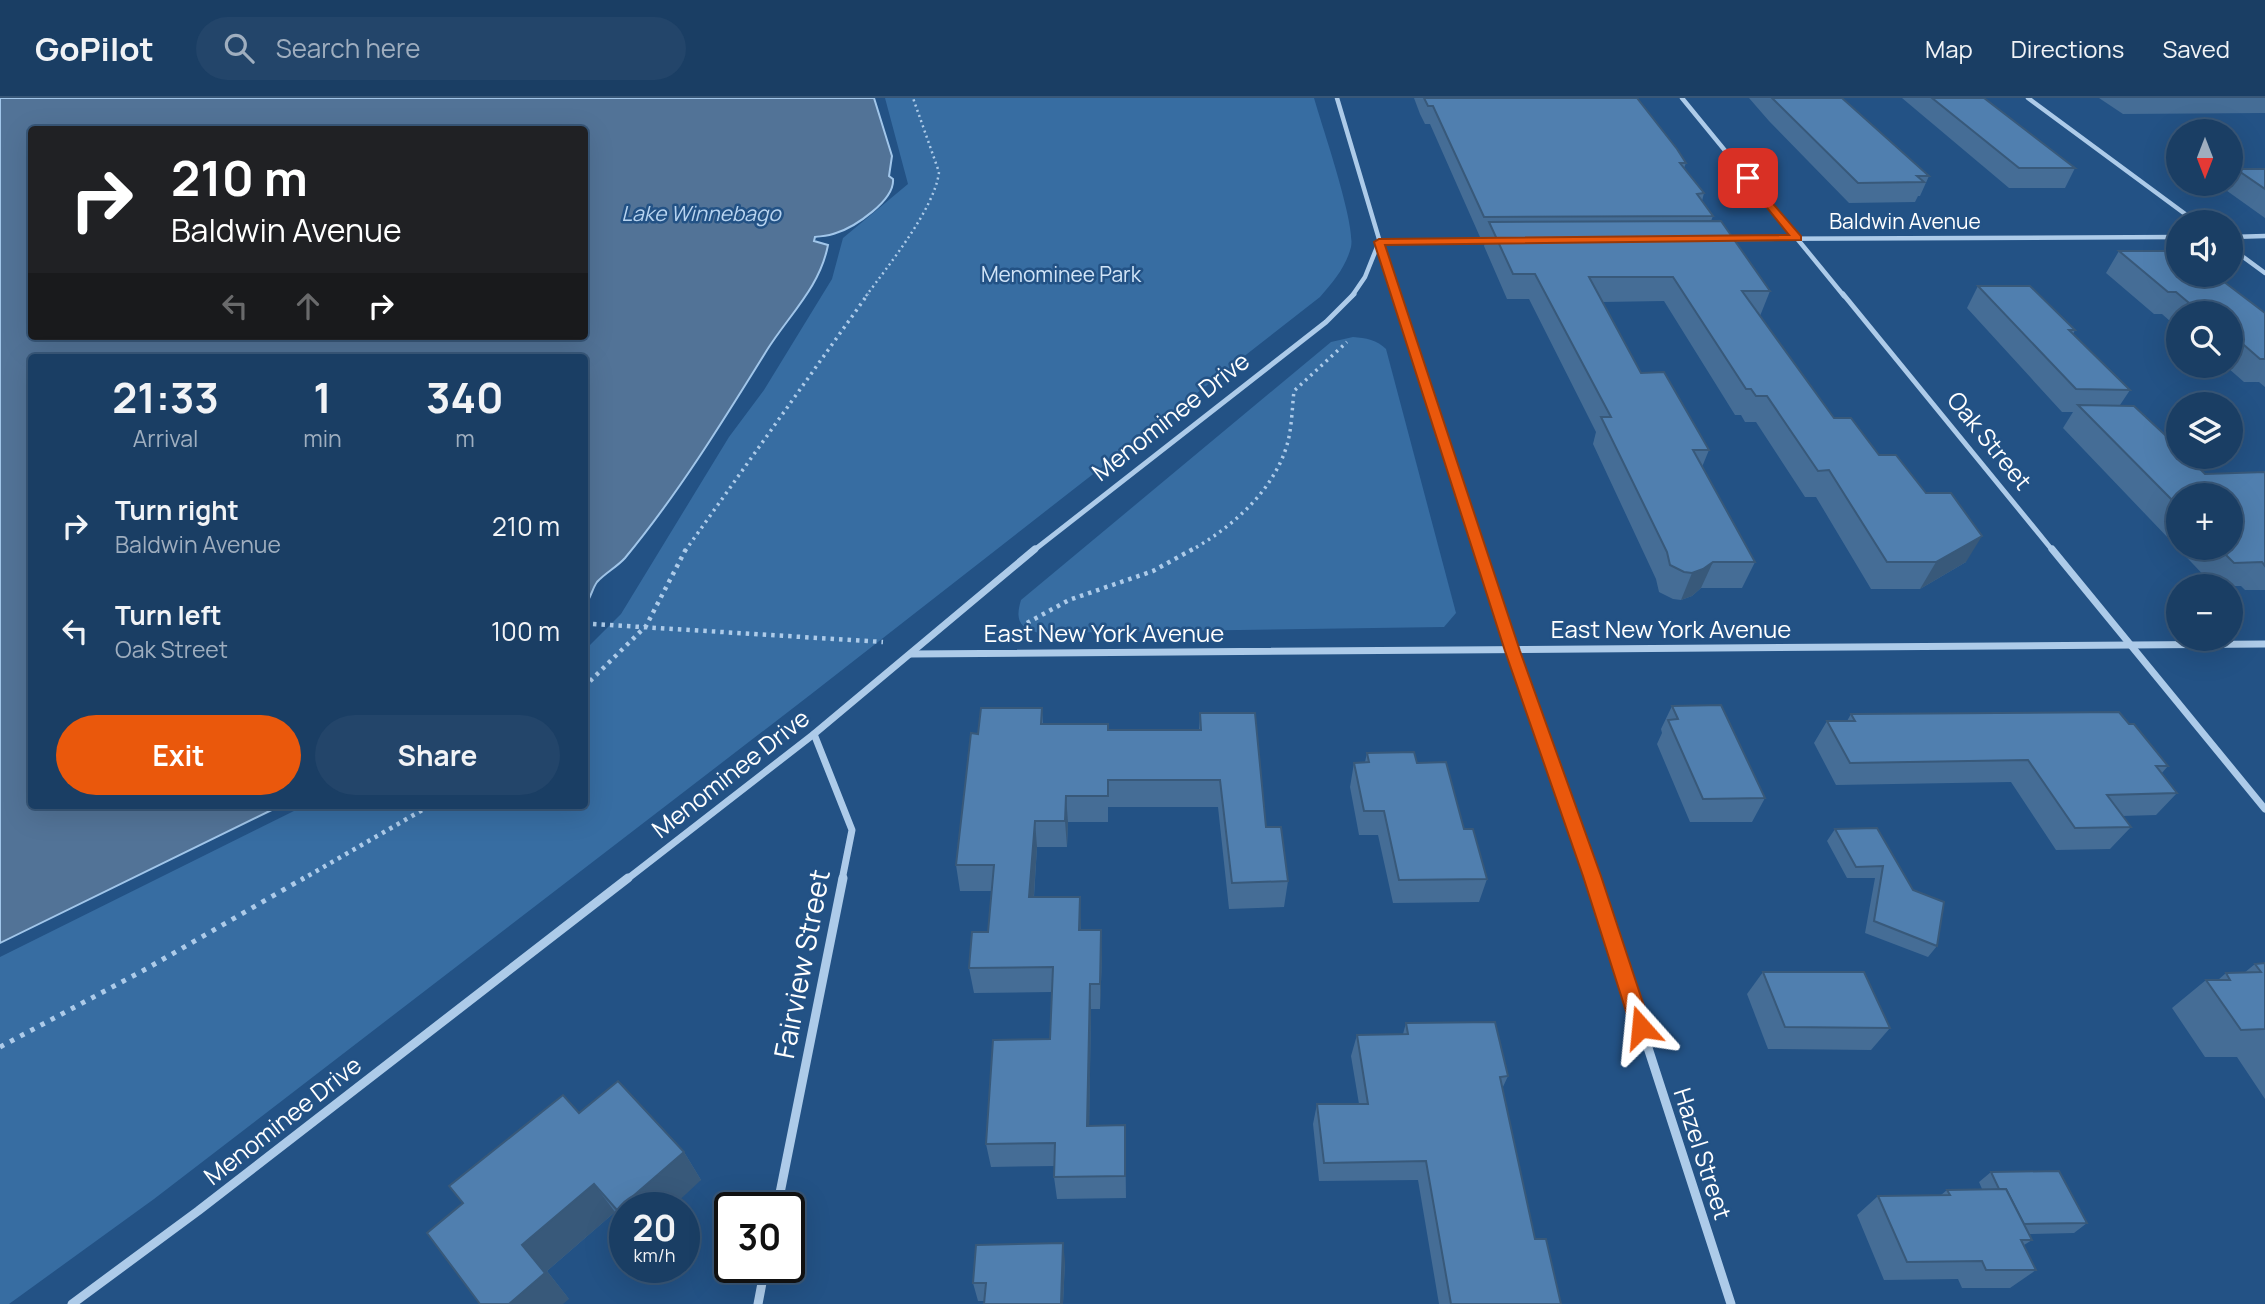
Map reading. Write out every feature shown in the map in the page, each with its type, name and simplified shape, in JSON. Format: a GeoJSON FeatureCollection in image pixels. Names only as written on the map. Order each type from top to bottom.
{"type":"FeatureCollection","features":[{"type":"Feature","properties":{"kind":"street","name":"Hazel Street"},"geometry":{"type":"LineString","coordinates":[[1337,98],[1379,242],[1512,651],[1592,876],[1731,1304]]}},
{"type":"Feature","properties":{"kind":"street","name":"Oak Street"},"geometry":{"type":"LineString","coordinates":[[1682,98],[2265,809]]}},
{"type":"Feature","properties":{"kind":"street"},"geometry":{"type":"LineString","coordinates":[[2028,98],[2180,210]]}},
{"type":"Feature","properties":{"kind":"street"},"geometry":{"type":"LineString","coordinates":[[2243,237],[2265,236]]}},
{"type":"Feature","properties":{"kind":"street","name":"Baldwin Avenue"},"geometry":{"type":"LineString","coordinates":[[1720,239],[2166,237]]}},
{"type":"Feature","properties":{"kind":"street"},"geometry":{"type":"LineString","coordinates":[[1379,242],[1505,240]]}},
{"type":"Feature","properties":{"kind":"street","name":"Menominee Drive"},"geometry":{"type":"LineString","coordinates":[[72,1304],[209,1203],[814,734],[1036,548],[1342,308],[1371,270],[1379,242]]}},
{"type":"Feature","properties":{"kind":"street"},"geometry":{"type":"LineString","coordinates":[[2243,257],[2265,273]]}},
{"type":"Feature","properties":{"kind":"street","name":"East New York Avenue"},"geometry":{"type":"LineString","coordinates":[[910,654],[2265,644]]}},
{"type":"Feature","properties":{"kind":"street","name":"Fairview Street"},"geometry":{"type":"LineString","coordinates":[[780,1192],[852,830],[814,734]]}},
{"type":"Feature","properties":{"kind":"street"},"geometry":{"type":"LineString","coordinates":[[758,1304],[762,1283]]}},
{"type":"Feature","properties":{"kind":"path"},"geometry":{"type":"LineString","coordinates":[[588,683],[646,626],[692,538],[881,277],[929,201],[938,182],[938,164],[913,98]]}},
{"type":"Feature","properties":{"kind":"path"},"geometry":{"type":"LineString","coordinates":[[1027,624],[1069,600],[1153,571],[1213,538],[1239,516],[1259,497],[1282,459],[1288,443],[1294,391],[1347,342]]}},
{"type":"Feature","properties":{"kind":"path"},"geometry":{"type":"LineString","coordinates":[[593,624],[871,640],[919,647]]}},
{"type":"Feature","properties":{"kind":"path"},"geometry":{"type":"LineString","coordinates":[[0,1047],[146,969],[424,809]]}},
{"type":"Feature","properties":{"kind":"green space","name":"Menominee Park"},"geometry":{"type":"Polygon","coordinates":[[[885,98],[1314,98],[1348,218],[1351,247],[1338,274],[1320,297],[810,695],[154,1199],[9,1304],[0,1304],[0,957],[298,809],[588,809],[588,647],[621,614],[729,437],[764,390],[832,279],[843,238],[908,184],[885,98]]]}},
{"type":"Feature","properties":{"kind":"green space"},"geometry":{"type":"Polygon","coordinates":[[[1353,337],[1371,340],[1386,349],[1456,613],[1444,627],[1039,633],[1023,626],[1018,613],[1021,600],[1331,342],[1353,337]]]}},
{"type":"Feature","properties":{"kind":"water","name":"Lake Winnebago"},"geometry":{"type":"Polygon","coordinates":[[[0,98],[874,98],[892,156],[889,176],[893,179],[888,195],[872,212],[853,225],[833,234],[815,237],[814,241],[828,245],[818,274],[803,300],[767,350],[682,483],[625,558],[597,582],[588,600],[588,354],[28,354],[28,809],[274,809],[0,943],[0,98]]]}},
{"type":"Feature","properties":{"kind":"building"},"geometry":{"type":"Polygon","coordinates":[[[1424,98],[1637,98],[1677,149],[1686,163],[1680,163],[1704,193],[1697,194],[1713,216],[1484,217],[1433,106],[1428,106],[1424,98]]]}},
{"type":"Feature","properties":{"kind":"building"},"geometry":{"type":"Polygon","coordinates":[[[1772,98],[1842,98],[1929,176],[1917,176],[1924,182],[1858,183],[1772,98]]]}},
{"type":"Feature","properties":{"kind":"building"},"geometry":{"type":"Polygon","coordinates":[[[1932,98],[1984,98],[2075,168],[2019,168],[1932,98]]]}},
{"type":"Feature","properties":{"kind":"building"},"geometry":{"type":"Polygon","coordinates":[[[2244,169],[2265,169],[2265,189],[2244,175],[2244,169]]]}},
{"type":"Feature","properties":{"kind":"building"},"geometry":{"type":"Polygon","coordinates":[[[1721,221],[1770,291],[1742,291],[1834,418],[1851,418],[1879,455],[1896,455],[1926,493],[1951,493],[1982,536],[1936,562],[1887,562],[1829,470],[1818,471],[1767,396],[1756,396],[1751,389],[1746,389],[1673,277],[1589,277],[1641,373],[1664,372],[1709,450],[1693,450],[1755,562],[1713,562],[1692,573],[1670,565],[1667,552],[1601,417],[1611,417],[1535,274],[1513,274],[1489,222],[1721,221]]]}},
{"type":"Feature","properties":{"kind":"building"},"geometry":{"type":"Polygon","coordinates":[[[2119,251],[2166,251],[2166,287],[2231,287],[2265,313],[2265,359],[2260,359],[2243,345],[2243,301],[2187,301],[2176,292],[2168,292],[2119,251]]]}},
{"type":"Feature","properties":{"kind":"building"},"geometry":{"type":"Polygon","coordinates":[[[1978,286],[2030,286],[2075,330],[2069,330],[2130,390],[2076,389],[1978,286]]]}},
{"type":"Feature","properties":{"kind":"building"},"geometry":{"type":"Polygon","coordinates":[[[2078,405],[2134,406],[2166,436],[2166,469],[2200,469],[2205,474],[2265,472],[2265,566],[2262,562],[2234,563],[2231,560],[2243,560],[2243,483],[2166,483],[2166,494],[2078,405]]]}},
{"type":"Feature","properties":{"kind":"building"},"geometry":{"type":"Polygon","coordinates":[[[1721,705],[1765,798],[1703,799],[1668,720],[1678,719],[1672,706],[1721,705]]]}},
{"type":"Feature","properties":{"kind":"building"},"geometry":{"type":"Polygon","coordinates":[[[981,708],[1042,708],[1041,724],[1108,724],[1108,730],[1201,730],[1200,713],[1255,713],[1266,827],[1281,827],[1288,881],[1232,883],[1220,780],[1108,780],[1108,796],[1066,796],[1065,821],[1035,821],[1029,897],[1080,897],[1079,930],[1101,930],[1100,984],[1090,984],[1087,1126],[1125,1125],[1125,1176],[1054,1177],[1055,1143],[986,1144],[993,1040],[1050,1039],[1053,967],[969,968],[972,932],[988,932],[994,865],[956,865],[971,733],[978,734],[981,708]]]}},
{"type":"Feature","properties":{"kind":"building"},"geometry":{"type":"Polygon","coordinates":[[[2119,712],[2129,724],[2134,724],[2168,766],[2156,766],[2177,793],[2107,795],[2131,827],[2075,828],[2028,760],[1850,763],[1827,721],[1855,721],[1851,714],[2119,712]]]}},
{"type":"Feature","properties":{"kind":"building"},"geometry":{"type":"Polygon","coordinates":[[[1414,752],[1417,763],[1446,762],[1464,829],[1473,829],[1487,879],[1399,880],[1384,811],[1364,811],[1354,763],[1369,762],[1367,753],[1414,752]]]}},
{"type":"Feature","properties":{"kind":"building"},"geometry":{"type":"Polygon","coordinates":[[[1877,828],[1913,890],[1944,902],[1937,946],[1874,921],[1883,866],[1856,867],[1835,829],[1877,828]]]}},
{"type":"Feature","properties":{"kind":"building"},"geometry":{"type":"Polygon","coordinates":[[[2265,963],[2265,1029],[2241,1030],[2206,980],[2230,980],[2226,973],[2261,972],[2255,964],[2265,963]]]}},
{"type":"Feature","properties":{"kind":"building"},"geometry":{"type":"Polygon","coordinates":[[[1763,972],[1864,972],[1890,1028],[1785,1027],[1763,972]]]}},
{"type":"Feature","properties":{"kind":"building"},"geometry":{"type":"Polygon","coordinates":[[[1495,1022],[1508,1076],[1500,1077],[1535,1239],[1546,1239],[1561,1304],[1451,1304],[1426,1161],[1324,1163],[1317,1104],[1368,1104],[1357,1035],[1408,1034],[1406,1023],[1495,1022]]]}},
{"type":"Feature","properties":{"kind":"building"},"geometry":{"type":"Polygon","coordinates":[[[618,1081],[684,1152],[638,1192],[609,1192],[609,1201],[594,1184],[522,1245],[545,1273],[509,1304],[480,1304],[427,1233],[463,1203],[449,1186],[563,1095],[579,1113],[618,1081]]]}},
{"type":"Feature","properties":{"kind":"building"},"geometry":{"type":"Polygon","coordinates":[[[2059,1171],[2087,1223],[2024,1224],[2006,1189],[1999,1189],[1991,1172],[2059,1171]]]}},
{"type":"Feature","properties":{"kind":"building"},"geometry":{"type":"Polygon","coordinates":[[[2006,1189],[2032,1240],[2021,1240],[2036,1270],[1986,1270],[1982,1261],[1907,1262],[1878,1196],[1950,1195],[1947,1190],[2006,1189]]]}},
{"type":"Feature","properties":{"kind":"building"},"geometry":{"type":"Polygon","coordinates":[[[1063,1243],[1061,1304],[984,1304],[986,1283],[973,1283],[976,1245],[1063,1243]]]}},
{"type":"Feature","properties":{"kind":"route"},"geometry":{"type":"LineString","coordinates":[[1641,1027],[1592,876],[1512,651],[1379,242],[1797,238],[1748,178]]}}]}
